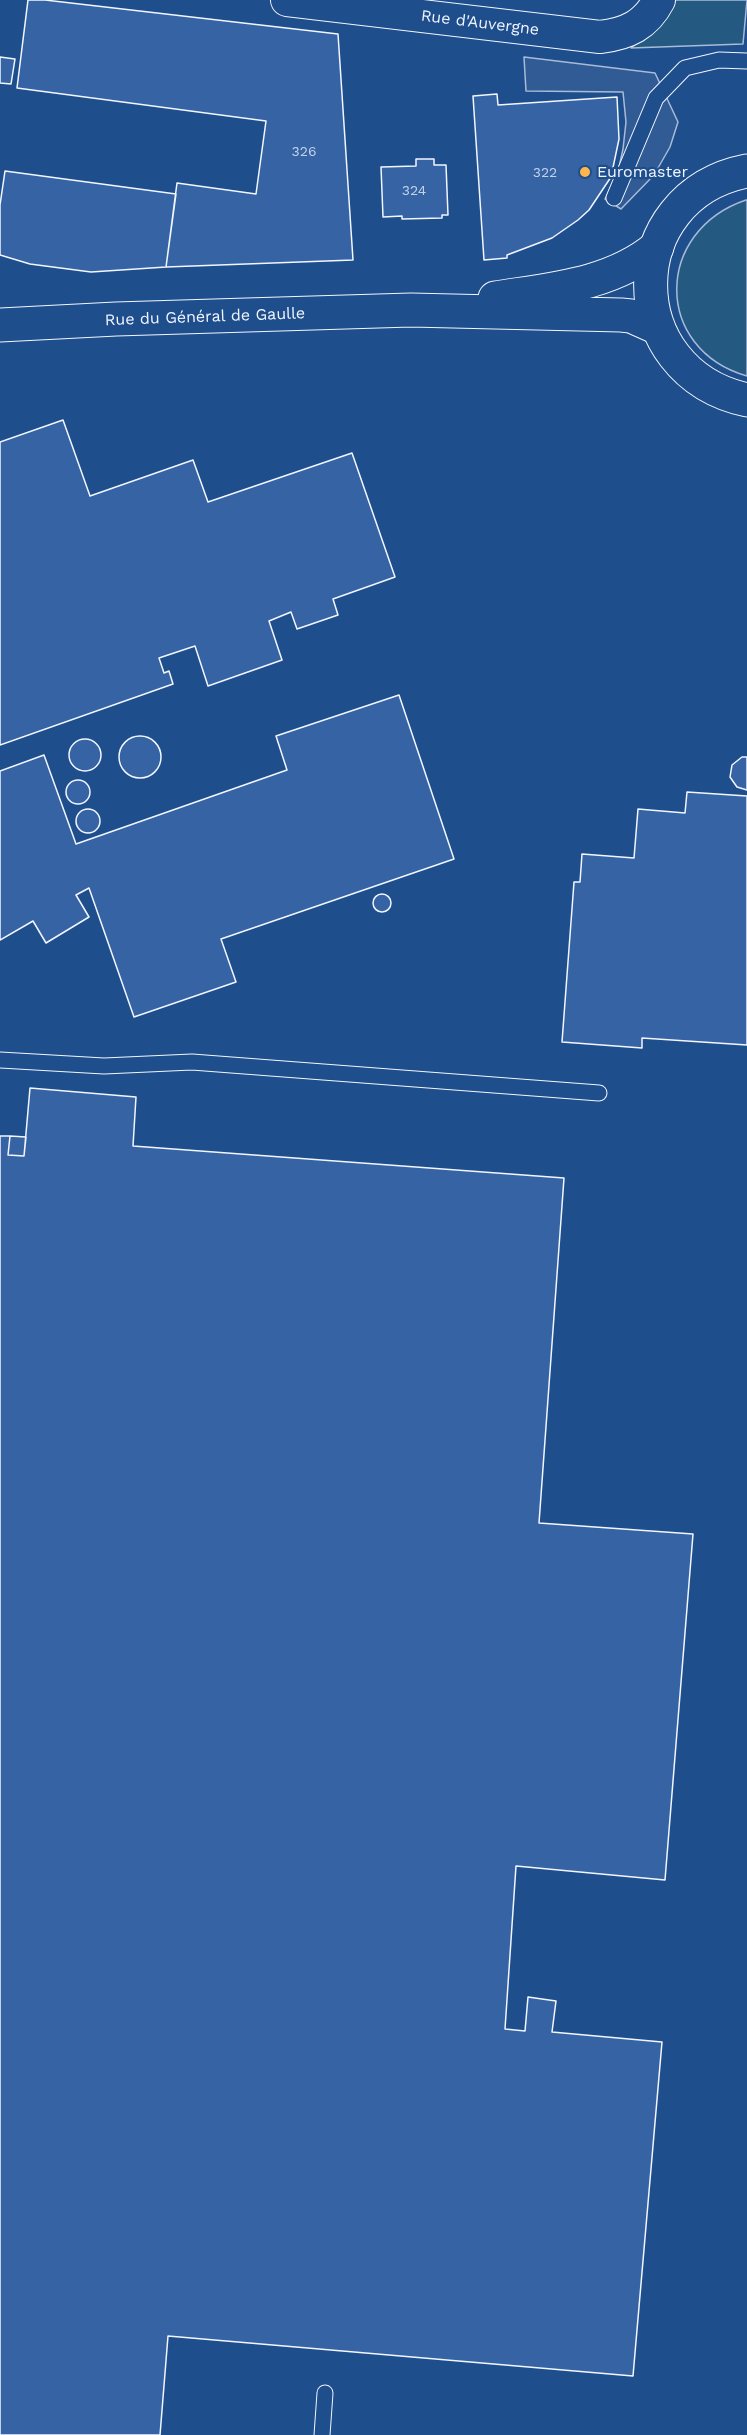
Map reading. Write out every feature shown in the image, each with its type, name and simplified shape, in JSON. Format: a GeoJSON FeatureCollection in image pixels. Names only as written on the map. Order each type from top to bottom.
{"type":"FeatureCollection","features":[{"type":"Feature","properties":{"kind":"street","name":"Rue d'Auvergne"},"geometry":{"type":"LineString","coordinates":[[287,0],[600,37],[633,30],[644,21],[659,0]]}},
{"type":"Feature","properties":{"kind":"street"},"geometry":{"type":"LineString","coordinates":[[747,171],[715,181],[690,198],[670,220],[657,247],[650,288],[658,328],[674,355],[695,377],[721,393],[747,400]]}},
{"type":"Feature","properties":{"kind":"street","name":"Rue du Général de Gaulle"},"geometry":{"type":"LineString","coordinates":[[411,310],[560,288],[594,280],[632,266],[657,247]]}},
{"type":"Feature","properties":{"kind":"street","name":"Rue du Général de Gaulle"},"geometry":{"type":"LineString","coordinates":[[0,325],[411,310],[621,315],[631,316],[658,328]]}},
{"type":"Feature","properties":{"kind":"lane"},"geometry":{"type":"LineString","coordinates":[[614,198],[656,98],[685,68],[719,60],[747,61]]}},
{"type":"Feature","properties":{"kind":"lane"},"geometry":{"type":"LineString","coordinates":[[0,1060],[104,1066],[192,1062],[599,1093]]}},
{"type":"Feature","properties":{"kind":"lane"},"geometry":{"type":"LineString","coordinates":[[322,2435],[325,2393]]}},
{"type":"Feature","properties":{"kind":"shaded area"},"geometry":{"type":"Polygon","coordinates":[[[673,0],[747,0],[743,44],[631,48],[664,20],[673,0]]]}},
{"type":"Feature","properties":{"kind":"shaded area"},"geometry":{"type":"Polygon","coordinates":[[[524,57],[655,73],[678,122],[670,147],[654,175],[621,209],[605,199],[618,172],[623,149],[626,122],[623,92],[526,91],[524,57]]]}},
{"type":"Feature","properties":{"kind":"shaded area"},"geometry":{"type":"Polygon","coordinates":[[[747,200],[747,376],[716,362],[694,341],[681,317],[677,289],[681,262],[694,237],[716,215],[747,200]]]}},
{"type":"Feature","properties":{"kind":"building"},"geometry":{"type":"Polygon","coordinates":[[[28,0],[45,0],[338,34],[353,260],[166,267],[177,183],[256,194],[266,121],[17,88],[28,0]]]}},
{"type":"Feature","properties":{"kind":"building"},"geometry":{"type":"Polygon","coordinates":[[[0,57],[15,59],[11,84],[0,83],[0,57]]]}},
{"type":"Feature","properties":{"kind":"building"},"geometry":{"type":"Polygon","coordinates":[[[497,94],[498,105],[617,97],[619,139],[611,177],[589,210],[578,220],[552,238],[507,255],[507,258],[484,260],[473,96],[497,94]]]}},
{"type":"Feature","properties":{"kind":"building"},"geometry":{"type":"Polygon","coordinates":[[[416,159],[434,159],[434,165],[446,165],[448,215],[442,215],[442,218],[383,217],[381,167],[416,166],[416,159]]]}},
{"type":"Feature","properties":{"kind":"building"},"geometry":{"type":"Polygon","coordinates":[[[5,171],[176,194],[166,267],[91,272],[30,264],[0,255],[0,205],[5,171]]]}},
{"type":"Feature","properties":{"kind":"building"},"geometry":{"type":"Polygon","coordinates":[[[63,420],[90,496],[193,460],[208,502],[352,453],[395,577],[333,599],[338,615],[297,629],[291,612],[269,621],[282,660],[208,686],[195,646],[159,658],[164,673],[169,671],[173,684],[0,745],[0,442],[63,420]]]}},
{"type":"Feature","properties":{"kind":"building"},"geometry":{"type":"Polygon","coordinates":[[[399,695],[454,859],[221,939],[236,982],[134,1017],[89,888],[76,895],[89,917],[46,943],[33,921],[0,940],[0,771],[44,755],[76,844],[287,770],[276,736],[399,695]]]}},
{"type":"Feature","properties":{"kind":"building"},"geometry":{"type":"Polygon","coordinates":[[[140,736],[155,742],[161,757],[155,772],[140,778],[125,772],[119,757],[125,742],[140,736]]]}},
{"type":"Feature","properties":{"kind":"building"},"geometry":{"type":"Polygon","coordinates":[[[85,739],[96,744],[101,755],[96,766],[85,771],[74,766],[69,755],[74,744],[85,739]]]}},
{"type":"Feature","properties":{"kind":"building"},"geometry":{"type":"Polygon","coordinates":[[[742,757],[747,757],[747,790],[737,787],[730,777],[732,765],[742,757]]]}},
{"type":"Feature","properties":{"kind":"building"},"geometry":{"type":"Polygon","coordinates":[[[78,780],[87,783],[90,792],[87,801],[78,804],[69,801],[66,792],[69,783],[78,780]]]}},
{"type":"Feature","properties":{"kind":"building"},"geometry":{"type":"Polygon","coordinates":[[[687,792],[747,796],[747,1045],[642,1038],[642,1048],[562,1042],[574,882],[580,882],[582,854],[634,858],[638,809],[685,813],[687,792]]]}},
{"type":"Feature","properties":{"kind":"building"},"geometry":{"type":"Polygon","coordinates":[[[88,809],[97,812],[100,821],[97,830],[88,833],[79,830],[76,821],[79,812],[88,809]]]}},
{"type":"Feature","properties":{"kind":"building"},"geometry":{"type":"Polygon","coordinates":[[[382,894],[388,897],[391,903],[388,909],[382,912],[376,909],[373,903],[376,897],[382,894]]]}},
{"type":"Feature","properties":{"kind":"building"},"geometry":{"type":"Polygon","coordinates":[[[30,1088],[136,1097],[133,1146],[564,1178],[539,1523],[693,1534],[665,1880],[516,1866],[505,2029],[525,2031],[528,1997],[556,2001],[552,2032],[662,2042],[633,2376],[168,2336],[160,2435],[0,2435],[0,1136],[10,1136],[8,1155],[24,1156],[30,1088]]]}},
{"type":"Feature","properties":{"kind":"building"},"geometry":{"type":"Polygon","coordinates":[[[10,1136],[26,1137],[24,1156],[8,1155],[10,1136]]]}},
{"type":"Feature","properties":{"kind":"place","name":"Euromaster"},"geometry":{"type":"Point","coordinates":[585,172]}}]}
